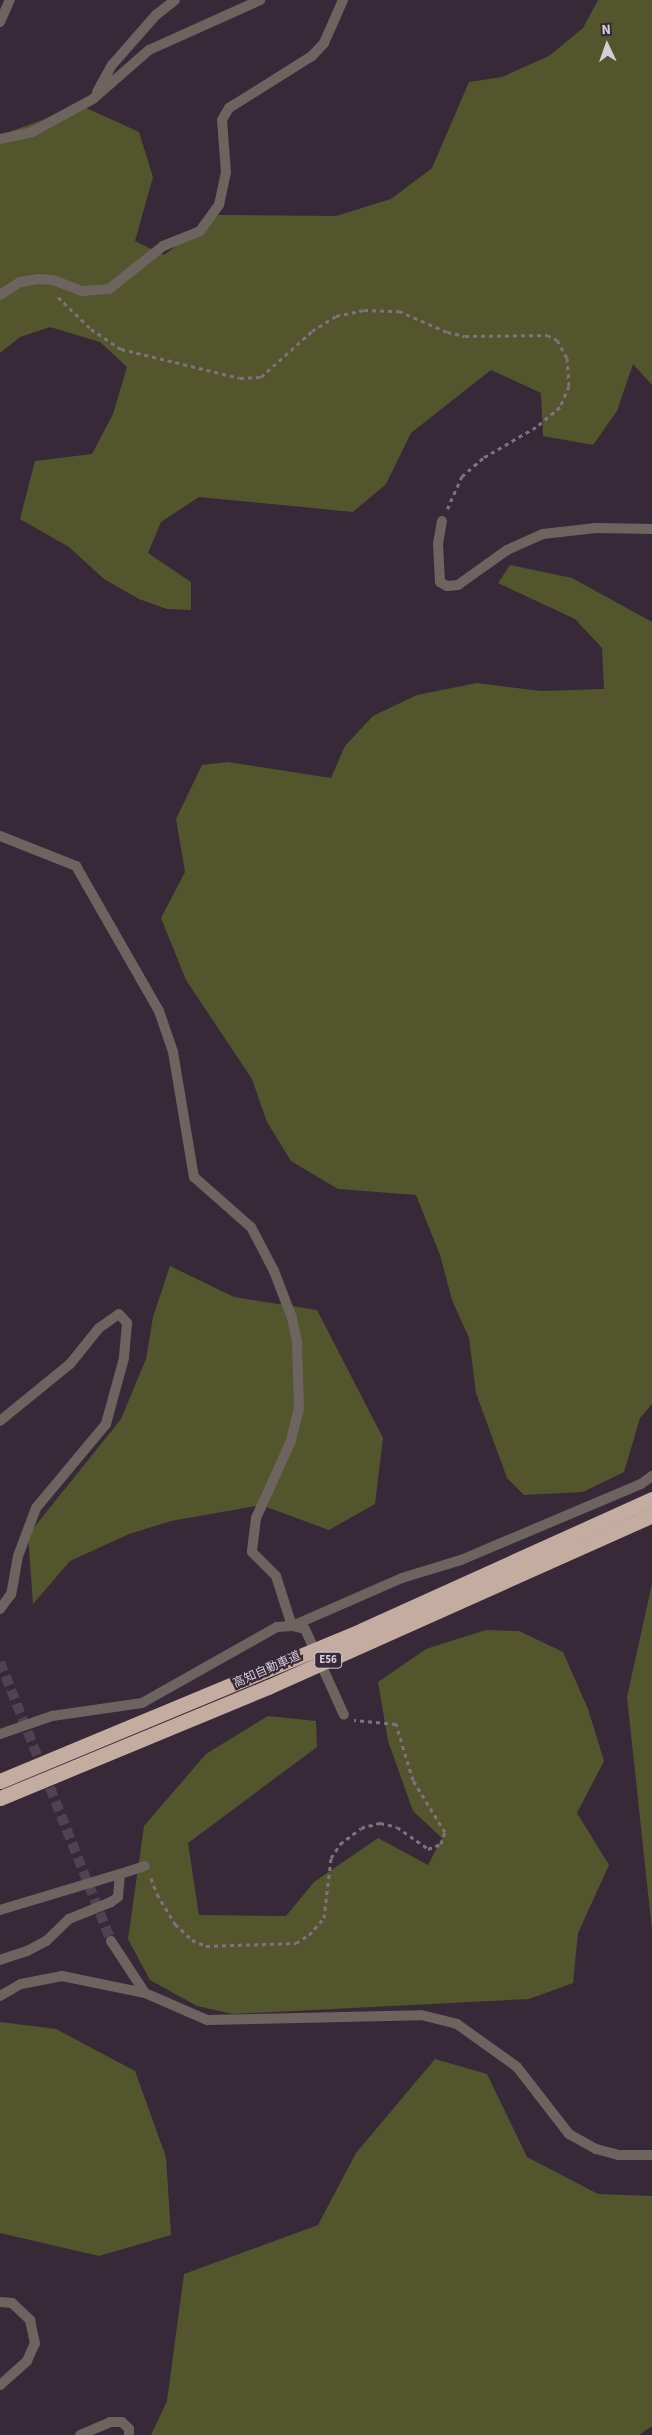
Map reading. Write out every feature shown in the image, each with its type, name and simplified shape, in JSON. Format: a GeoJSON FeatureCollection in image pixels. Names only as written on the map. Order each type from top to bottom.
{"type":"FeatureCollection","features":[{"type":"Feature","properties":{"kind":"highway","name":"高知自動車道"},"geometry":{"type":"LineString","coordinates":[[0,1781],[362,1630],[652,1499]]}},
{"type":"Feature","properties":{"kind":"highway","name":"高知自動車道"},"geometry":{"type":"LineString","coordinates":[[0,1798],[268,1687],[652,1515]]}},
{"type":"Feature","properties":{"kind":"street"},"geometry":{"type":"LineString","coordinates":[[0,22],[10,0]]}},
{"type":"Feature","properties":{"kind":"street"},"geometry":{"type":"LineString","coordinates":[[93,99],[112,65],[156,15],[175,0]]}},
{"type":"Feature","properties":{"kind":"street"},"geometry":{"type":"LineString","coordinates":[[0,139],[32,132],[93,99],[149,50],[260,0]]}},
{"type":"Feature","properties":{"kind":"street"},"geometry":{"type":"LineString","coordinates":[[0,296],[20,282],[39,279],[53,280],[82,291],[109,289],[163,246],[200,231],[219,205],[226,173],[222,120],[229,108],[312,56],[324,43],[343,0]]}},
{"type":"Feature","properties":{"kind":"street"},"geometry":{"type":"LineString","coordinates":[[442,521],[438,544],[440,582],[447,586],[458,585],[507,550],[543,534],[596,528],[652,529]]}},
{"type":"Feature","properties":{"kind":"street"},"geometry":{"type":"LineString","coordinates":[[0,836],[76,866],[159,1011],[173,1052],[194,1177],[251,1227],[274,1271],[292,1318],[297,1342],[299,1408],[291,1441],[256,1518],[252,1552],[276,1576],[292,1626]]}},
{"type":"Feature","properties":{"kind":"street"},"geometry":{"type":"LineString","coordinates":[[0,1421],[70,1364],[98,1328],[119,1314],[127,1323],[124,1358],[106,1424],[36,1508],[2,1602]]}},
{"type":"Feature","properties":{"kind":"street"},"geometry":{"type":"LineString","coordinates":[[0,1734],[52,1716],[142,1703],[277,1627],[292,1626],[402,1578],[470,1556],[641,1484],[652,1476]]}},
{"type":"Feature","properties":{"kind":"street"},"geometry":{"type":"LineString","coordinates":[[292,1626],[305,1630],[344,1715]]}},
{"type":"Feature","properties":{"kind":"street"},"geometry":{"type":"LineString","coordinates":[[0,1910],[145,1866]]}},
{"type":"Feature","properties":{"kind":"street"},"geometry":{"type":"LineString","coordinates":[[0,1960],[27,1951],[46,1941],[70,1919],[111,1902],[118,1897],[120,1874]]}},
{"type":"Feature","properties":{"kind":"street"},"geometry":{"type":"LineString","coordinates":[[111,1941],[145,1993]]}},
{"type":"Feature","properties":{"kind":"street"},"geometry":{"type":"LineString","coordinates":[[0,1996],[20,1984],[62,1976],[145,1993],[206,2020],[225,2022],[280,2016],[439,2018],[470,2033],[517,2067],[569,2134],[596,2149],[618,2155],[652,2155]]}},
{"type":"Feature","properties":{"kind":"street"},"geometry":{"type":"LineString","coordinates":[[0,2302],[12,2303],[30,2320],[35,2343],[27,2361],[0,2385]]}},
{"type":"Feature","properties":{"kind":"street"},"geometry":{"type":"LineString","coordinates":[[80,2435],[110,2422],[122,2422],[129,2429],[129,2435]]}},
{"type":"Feature","properties":{"kind":"path"},"geometry":{"type":"LineString","coordinates":[[39,279],[91,329],[121,349],[240,378],[262,377],[312,331],[336,316],[364,310],[399,311],[447,332],[464,336],[547,335],[556,340],[567,358],[568,368],[569,386],[560,407],[536,427],[483,458],[462,476],[442,521]]}},
{"type":"Feature","properties":{"kind":"path"},"geometry":{"type":"LineString","coordinates":[[145,1866],[157,1894],[175,1924],[192,1940],[206,1946],[296,1943],[309,1935],[324,1918],[332,1858],[340,1844],[361,1828],[380,1823],[397,1827],[428,1849],[441,1844],[445,1832],[413,1780],[396,1724],[373,1720],[351,1720],[344,1715]]}},
{"type":"Feature","properties":{"kind":"green space"},"geometry":{"type":"Polygon","coordinates":[[[598,0],[652,0],[652,385],[633,364],[617,411],[593,445],[543,436],[541,393],[491,370],[411,433],[386,484],[353,512],[199,497],[161,522],[148,553],[191,582],[191,610],[167,609],[139,599],[104,579],[69,547],[20,519],[35,461],[92,454],[113,414],[127,367],[100,342],[50,327],[20,337],[0,353],[0,135],[82,106],[139,132],[153,177],[135,241],[164,255],[218,215],[336,216],[391,199],[432,168],[469,82],[502,77],[549,56],[583,28],[598,0]]]}},
{"type":"Feature","properties":{"kind":"green space"},"geometry":{"type":"Polygon","coordinates":[[[510,565],[572,578],[652,622],[652,1404],[640,1418],[624,1472],[583,1492],[524,1495],[507,1478],[476,1393],[469,1338],[452,1300],[440,1255],[416,1195],[338,1189],[291,1161],[267,1122],[252,1079],[186,980],[161,918],[185,872],[176,819],[202,765],[228,762],[331,778],[345,746],[373,716],[417,695],[477,683],[541,691],[604,689],[602,648],[575,619],[498,583],[510,565]]]}},
{"type":"Feature","properties":{"kind":"green space"},"geometry":{"type":"Polygon","coordinates":[[[170,1266],[234,1297],[317,1310],[383,1438],[375,1504],[329,1530],[261,1505],[171,1521],[129,1534],[70,1561],[33,1604],[28,1535],[121,1419],[146,1359],[153,1317],[170,1266]]]}},
{"type":"Feature","properties":{"kind":"green space"},"geometry":{"type":"Polygon","coordinates":[[[652,1584],[652,1930],[627,1697],[652,1584]]]}},
{"type":"Feature","properties":{"kind":"green space"},"geometry":{"type":"Polygon","coordinates":[[[486,1630],[519,1631],[563,1652],[588,1709],[604,1761],[577,1813],[609,1865],[578,1933],[573,1983],[529,1999],[233,2014],[197,2006],[150,1980],[128,1939],[144,1826],[206,1754],[268,1716],[316,1721],[317,1747],[188,1843],[199,1915],[286,1916],[314,1882],[378,1838],[428,1865],[442,1838],[413,1811],[388,1741],[378,1682],[426,1649],[486,1630]]]}},
{"type":"Feature","properties":{"kind":"green space"},"geometry":{"type":"Polygon","coordinates":[[[0,2022],[56,2029],[135,2071],[166,2157],[171,2235],[99,2256],[0,2233],[0,2022]]]}},
{"type":"Feature","properties":{"kind":"green space"},"geometry":{"type":"Polygon","coordinates":[[[435,2059],[487,2074],[527,2157],[598,2194],[652,2196],[652,2426],[639,2435],[151,2435],[167,2401],[184,2274],[318,2225],[356,2153],[435,2059]]]}},
{"type":"Feature","properties":{"kind":"tunnel"},"geometry":{"type":"LineString","coordinates":[[0,1662],[111,1941]]}}]}
